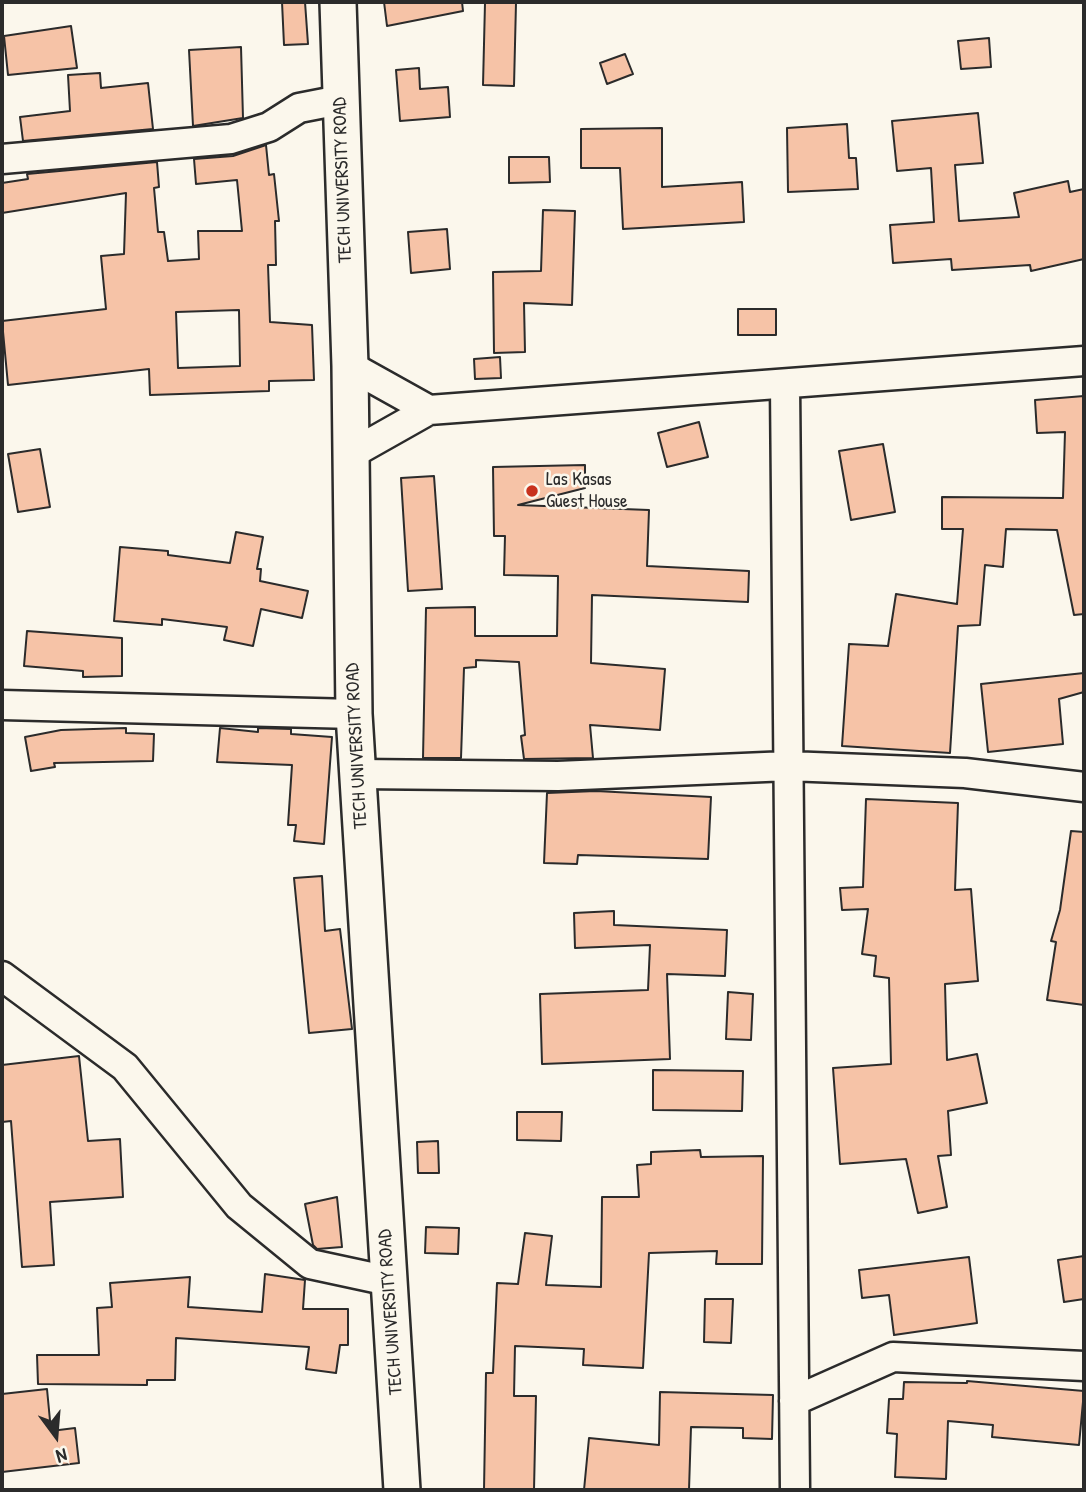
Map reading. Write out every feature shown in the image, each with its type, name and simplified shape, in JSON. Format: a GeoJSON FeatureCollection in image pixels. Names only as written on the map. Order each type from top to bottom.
{"type":"FeatureCollection","features":[{"type":"Feature","properties":{"kind":"street","name":"TECH UNIVERSITY ROAD"},"geometry":{"type":"LineString","coordinates":[[338,2],[350,366],[354,713],[402,1490]]}},
{"type":"Feature","properties":{"kind":"street"},"geometry":{"type":"LineString","coordinates":[[2,159],[231,139],[270,127],[299,108],[340,100]]}},
{"type":"Feature","properties":{"kind":"street"},"geometry":{"type":"LineString","coordinates":[[351,454],[429,410],[1084,361]]}},
{"type":"Feature","properties":{"kind":"street"},"geometry":{"type":"LineString","coordinates":[[350,366],[429,410]]}},
{"type":"Feature","properties":{"kind":"street"},"geometry":{"type":"LineString","coordinates":[[785,385],[795,1490]]}},
{"type":"Feature","properties":{"kind":"street"},"geometry":{"type":"LineString","coordinates":[[2,705],[354,713]]}},
{"type":"Feature","properties":{"kind":"street"},"geometry":{"type":"LineString","coordinates":[[358,774],[558,776],[788,766],[965,773],[1084,787]]}},
{"type":"Feature","properties":{"kind":"street"},"geometry":{"type":"LineString","coordinates":[[2,976],[125,1067],[239,1206],[310,1264],[389,1281]]}},
{"type":"Feature","properties":{"kind":"street"},"geometry":{"type":"LineString","coordinates":[[794,1401],[893,1357],[1084,1366]]}},
{"type":"Feature","properties":{"kind":"building"},"geometry":{"type":"Polygon","coordinates":[[[282,2],[305,2],[308,44],[284,45],[282,2]]]}},
{"type":"Feature","properties":{"kind":"building"},"geometry":{"type":"Polygon","coordinates":[[[384,2],[462,2],[463,11],[387,26],[384,2]]]}},
{"type":"Feature","properties":{"kind":"building"},"geometry":{"type":"Polygon","coordinates":[[[485,3],[516,3],[514,86],[483,85],[485,3]]]}},
{"type":"Feature","properties":{"kind":"building"},"geometry":{"type":"Polygon","coordinates":[[[71,26],[77,68],[8,75],[4,36],[71,26]]]}},
{"type":"Feature","properties":{"kind":"building"},"geometry":{"type":"Polygon","coordinates":[[[989,38],[991,67],[961,69],[958,41],[989,38]]]}},
{"type":"Feature","properties":{"kind":"building"},"geometry":{"type":"Polygon","coordinates":[[[241,47],[243,118],[193,126],[189,50],[241,47]]]}},
{"type":"Feature","properties":{"kind":"building"},"geometry":{"type":"Polygon","coordinates":[[[625,54],[633,74],[607,84],[600,63],[625,54]]]}},
{"type":"Feature","properties":{"kind":"building"},"geometry":{"type":"Polygon","coordinates":[[[419,68],[420,89],[448,87],[450,117],[400,121],[396,70],[419,68]]]}},
{"type":"Feature","properties":{"kind":"building"},"geometry":{"type":"Polygon","coordinates":[[[100,73],[101,88],[148,83],[153,129],[23,141],[20,117],[70,111],[68,75],[100,73]]]}},
{"type":"Feature","properties":{"kind":"building"},"geometry":{"type":"Polygon","coordinates":[[[978,113],[983,163],[955,165],[959,221],[1019,217],[1014,193],[1068,181],[1070,192],[1084,189],[1084,259],[1031,271],[1030,265],[952,270],[951,259],[893,263],[890,225],[934,222],[931,168],[897,171],[892,121],[978,113]]]}},
{"type":"Feature","properties":{"kind":"building"},"geometry":{"type":"Polygon","coordinates":[[[847,124],[849,158],[856,158],[858,189],[788,192],[787,128],[847,124]]]}},
{"type":"Feature","properties":{"kind":"building"},"geometry":{"type":"Polygon","coordinates":[[[662,128],[662,187],[742,182],[744,222],[623,229],[620,168],[581,168],[581,129],[662,128]]]}},
{"type":"Feature","properties":{"kind":"building"},"geometry":{"type":"Polygon","coordinates":[[[266,145],[269,175],[274,174],[279,221],[275,221],[276,265],[268,265],[270,322],[312,325],[314,380],[269,381],[269,391],[150,395],[149,369],[8,385],[2,321],[106,309],[101,256],[124,254],[126,193],[2,213],[2,183],[28,179],[27,174],[157,162],[159,187],[154,188],[158,232],[164,232],[168,261],[199,259],[198,231],[242,231],[237,180],[196,184],[194,159],[233,156],[266,145]],[[239,310],[176,312],[178,368],[240,366],[239,310]]]}},
{"type":"Feature","properties":{"kind":"building"},"geometry":{"type":"Polygon","coordinates":[[[509,157],[549,157],[550,182],[509,183],[509,157]]]}},
{"type":"Feature","properties":{"kind":"building"},"geometry":{"type":"Polygon","coordinates":[[[543,210],[575,211],[572,305],[524,303],[525,352],[494,353],[493,272],[541,271],[543,210]]]}},
{"type":"Feature","properties":{"kind":"building"},"geometry":{"type":"Polygon","coordinates":[[[447,229],[450,269],[411,273],[408,232],[447,229]]]}},
{"type":"Feature","properties":{"kind":"building"},"geometry":{"type":"Polygon","coordinates":[[[738,309],[776,309],[776,335],[738,335],[738,309]]]}},
{"type":"Feature","properties":{"kind":"building"},"geometry":{"type":"Polygon","coordinates":[[[500,357],[501,378],[475,379],[474,359],[500,357]]]}},
{"type":"Feature","properties":{"kind":"building"},"geometry":{"type":"Polygon","coordinates":[[[1084,396],[1084,614],[1074,615],[1057,530],[1006,529],[1003,567],[985,565],[980,625],[958,626],[950,753],[842,746],[849,644],[888,646],[896,594],[957,604],[963,529],[942,529],[942,497],[1063,498],[1065,432],[1037,433],[1035,400],[1084,396]]]}},
{"type":"Feature","properties":{"kind":"building"},"geometry":{"type":"Polygon","coordinates":[[[699,422],[708,457],[667,467],[658,433],[699,422]]]}},
{"type":"Feature","properties":{"kind":"building"},"geometry":{"type":"Polygon","coordinates":[[[883,444],[895,512],[851,520],[839,451],[883,444]]]}},
{"type":"Feature","properties":{"kind":"building"},"geometry":{"type":"Polygon","coordinates":[[[40,449],[50,507],[18,512],[8,454],[40,449]]]}},
{"type":"Feature","properties":{"kind":"building"},"geometry":{"type":"Polygon","coordinates":[[[585,465],[585,488],[518,505],[649,510],[647,566],[749,571],[748,602],[592,595],[591,663],[665,669],[660,730],[590,725],[593,758],[524,759],[521,736],[525,735],[519,662],[476,660],[476,667],[464,668],[461,758],[423,758],[426,608],[475,607],[475,636],[557,636],[558,576],[504,575],[505,536],[494,536],[493,467],[585,465]]]}},
{"type":"Feature","properties":{"kind":"building"},"geometry":{"type":"Polygon","coordinates":[[[434,476],[442,589],[408,591],[401,478],[434,476]]]}},
{"type":"Feature","properties":{"kind":"building"},"geometry":{"type":"Polygon","coordinates":[[[236,532],[263,537],[257,569],[261,569],[260,581],[308,591],[302,618],[261,609],[253,646],[224,640],[227,627],[162,619],[162,625],[114,621],[120,547],[168,551],[168,555],[230,563],[236,532]]]}},
{"type":"Feature","properties":{"kind":"building"},"geometry":{"type":"Polygon","coordinates":[[[27,631],[122,638],[122,676],[83,677],[83,671],[24,666],[27,631]]]}},
{"type":"Feature","properties":{"kind":"building"},"geometry":{"type":"Polygon","coordinates":[[[1084,673],[1084,692],[1059,699],[1063,744],[988,752],[981,684],[1084,673]]]}},
{"type":"Feature","properties":{"kind":"building"},"geometry":{"type":"Polygon","coordinates":[[[126,728],[126,733],[154,734],[153,761],[54,763],[55,767],[31,771],[25,737],[61,730],[126,728]]]}},
{"type":"Feature","properties":{"kind":"building"},"geometry":{"type":"Polygon","coordinates":[[[220,728],[258,732],[258,728],[291,729],[291,734],[332,737],[324,844],[294,841],[296,825],[288,825],[292,765],[217,762],[220,728]]]}},
{"type":"Feature","properties":{"kind":"building"},"geometry":{"type":"Polygon","coordinates":[[[596,791],[711,797],[708,859],[578,855],[577,864],[544,863],[547,793],[596,791]]]}},
{"type":"Feature","properties":{"kind":"building"},"geometry":{"type":"Polygon","coordinates":[[[866,799],[958,803],[955,890],[971,889],[978,981],[945,984],[947,1060],[977,1054],[987,1103],[948,1111],[951,1155],[938,1156],[947,1207],[918,1213],[906,1159],[840,1164],[833,1068],[891,1064],[889,978],[874,976],[876,956],[862,954],[868,909],[842,910],[840,888],[863,887],[866,799]]]}},
{"type":"Feature","properties":{"kind":"building"},"geometry":{"type":"Polygon","coordinates":[[[1071,831],[1084,832],[1084,1005],[1047,1000],[1056,942],[1051,941],[1060,910],[1071,831]]]}},
{"type":"Feature","properties":{"kind":"building"},"geometry":{"type":"Polygon","coordinates":[[[322,876],[325,931],[340,929],[352,1029],[309,1033],[294,878],[322,876]]]}},
{"type":"Feature","properties":{"kind":"building"},"geometry":{"type":"Polygon","coordinates":[[[614,911],[614,925],[727,930],[725,976],[667,974],[670,1059],[542,1064],[540,994],[648,990],[650,945],[575,948],[574,913],[614,911]]]}},
{"type":"Feature","properties":{"kind":"building"},"geometry":{"type":"Polygon","coordinates":[[[728,992],[753,994],[751,1040],[726,1039],[728,992]]]}},
{"type":"Feature","properties":{"kind":"building"},"geometry":{"type":"Polygon","coordinates":[[[79,1056],[88,1141],[120,1139],[123,1197],[50,1202],[54,1265],[22,1267],[11,1121],[2,1122],[2,1065],[79,1056]]]}},
{"type":"Feature","properties":{"kind":"building"},"geometry":{"type":"Polygon","coordinates":[[[653,1070],[743,1071],[742,1111],[653,1110],[653,1070]]]}},
{"type":"Feature","properties":{"kind":"building"},"geometry":{"type":"Polygon","coordinates":[[[517,1112],[562,1112],[561,1141],[517,1140],[517,1112]]]}},
{"type":"Feature","properties":{"kind":"building"},"geometry":{"type":"Polygon","coordinates":[[[438,1141],[439,1173],[418,1173],[417,1142],[438,1141]]]}},
{"type":"Feature","properties":{"kind":"building"},"geometry":{"type":"Polygon","coordinates":[[[700,1150],[701,1157],[763,1156],[762,1264],[716,1264],[717,1251],[649,1253],[643,1368],[583,1365],[584,1349],[515,1346],[514,1396],[536,1396],[534,1490],[484,1490],[486,1373],[493,1373],[497,1283],[518,1284],[525,1233],[552,1236],[546,1285],[601,1287],[602,1197],[639,1197],[637,1165],[651,1164],[651,1152],[700,1150]]]}},
{"type":"Feature","properties":{"kind":"building"},"geometry":{"type":"Polygon","coordinates":[[[337,1197],[342,1247],[317,1249],[313,1245],[305,1204],[337,1197]]]}},
{"type":"Feature","properties":{"kind":"building"},"geometry":{"type":"Polygon","coordinates":[[[426,1227],[459,1228],[458,1254],[425,1253],[426,1227]]]}},
{"type":"Feature","properties":{"kind":"building"},"geometry":{"type":"Polygon","coordinates":[[[1084,1256],[1084,1299],[1064,1302],[1058,1260],[1084,1256]]]}},
{"type":"Feature","properties":{"kind":"building"},"geometry":{"type":"Polygon","coordinates":[[[969,1257],[977,1323],[894,1335],[889,1295],[862,1298],[859,1270],[969,1257]]]}},
{"type":"Feature","properties":{"kind":"building"},"geometry":{"type":"Polygon","coordinates":[[[265,1274],[305,1280],[303,1309],[348,1309],[348,1345],[340,1345],[336,1373],[306,1369],[309,1347],[176,1338],[175,1380],[147,1380],[147,1385],[38,1384],[37,1355],[99,1355],[97,1308],[112,1307],[110,1283],[190,1277],[188,1307],[262,1312],[265,1274]]]}},
{"type":"Feature","properties":{"kind":"building"},"geometry":{"type":"Polygon","coordinates":[[[705,1299],[733,1299],[731,1343],[704,1342],[705,1299]]]}},
{"type":"Feature","properties":{"kind":"building"},"geometry":{"type":"Polygon","coordinates":[[[967,1381],[1084,1391],[1079,1445],[992,1437],[993,1425],[948,1421],[946,1479],[895,1477],[897,1434],[887,1433],[889,1399],[903,1399],[904,1382],[967,1381]]]}},
{"type":"Feature","properties":{"kind":"building"},"geometry":{"type":"Polygon","coordinates":[[[47,1389],[51,1431],[75,1428],[79,1463],[2,1472],[2,1394],[47,1389]]]}},
{"type":"Feature","properties":{"kind":"building"},"geometry":{"type":"Polygon","coordinates":[[[660,1392],[773,1395],[772,1439],[743,1438],[743,1428],[691,1427],[689,1490],[584,1490],[589,1438],[659,1445],[660,1392]]]}},
{"type":"Feature","properties":{"kind":"place","name":"Las Kasas Guest House"},"geometry":{"type":"Point","coordinates":[532,491]}}]}
